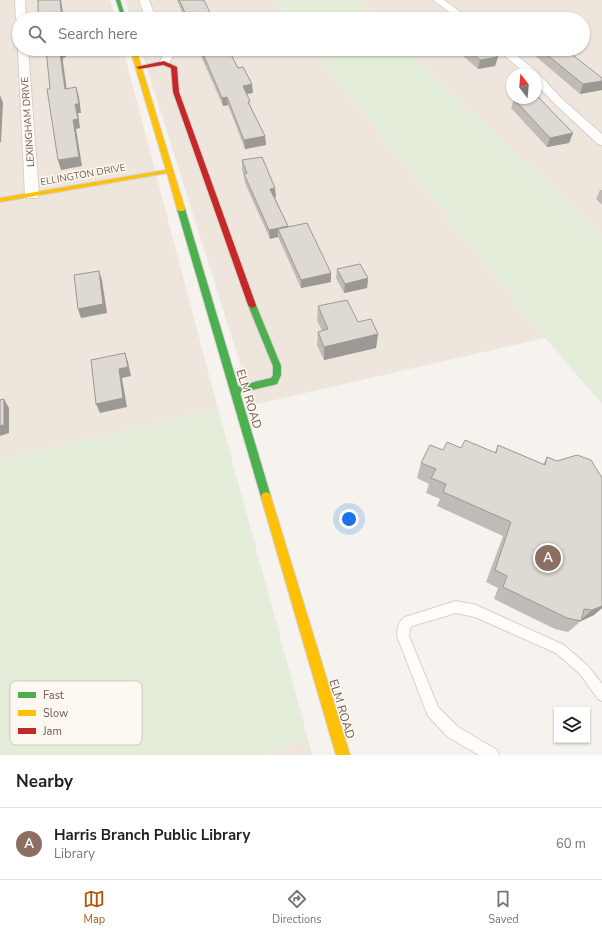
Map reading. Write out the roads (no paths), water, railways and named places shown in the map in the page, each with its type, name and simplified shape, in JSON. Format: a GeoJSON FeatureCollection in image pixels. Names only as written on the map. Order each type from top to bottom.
{"type":"FeatureCollection","features":[{"type":"Feature","properties":{"kind":"street"},"geometry":{"type":"LineString","coordinates":[[20,0],[21,12]]}},
{"type":"Feature","properties":{"kind":"street"},"geometry":{"type":"LineString","coordinates":[[118,0],[122,12]]}},
{"type":"Feature","properties":{"kind":"street"},"geometry":{"type":"LineString","coordinates":[[144,0],[148,12]]}},
{"type":"Feature","properties":{"kind":"street"},"geometry":{"type":"LineString","coordinates":[[438,0],[455,12]]}},
{"type":"Feature","properties":{"kind":"street","name":"LEXINGHAM DRIVE"},"geometry":{"type":"LineString","coordinates":[[23,56],[32,195]]}},
{"type":"Feature","properties":{"kind":"street","name":"ELM ROAD"},"geometry":{"type":"LineString","coordinates":[[135,56],[343,755]]}},
{"type":"Feature","properties":{"kind":"street"},"geometry":{"type":"LineString","coordinates":[[164,63],[168,56]]}},
{"type":"Feature","properties":{"kind":"street"},"geometry":{"type":"LineString","coordinates":[[511,56],[526,68]]}},
{"type":"Feature","properties":{"kind":"street"},"geometry":{"type":"LineString","coordinates":[[139,67],[164,63],[174,67],[176,92],[252,306],[277,366],[277,375],[274,380],[234,391]]}},
{"type":"Feature","properties":{"kind":"street"},"geometry":{"type":"LineString","coordinates":[[542,84],[558,101],[602,141]]}},
{"type":"Feature","properties":{"kind":"street","name":"ELLINGTON DRIVE"},"geometry":{"type":"LineString","coordinates":[[0,200],[169,171]]}},
{"type":"Feature","properties":{"kind":"lane"},"geometry":{"type":"LineString","coordinates":[[492,755],[458,736],[441,722],[433,711],[403,636],[404,625],[410,621],[456,607],[476,611],[560,650],[584,670],[602,695]]}},
{"type":"Feature","properties":{"kind":"place","name":"Harris Branch Public Library"},"geometry":{"type":"Point","coordinates":[548,558]}}]}
